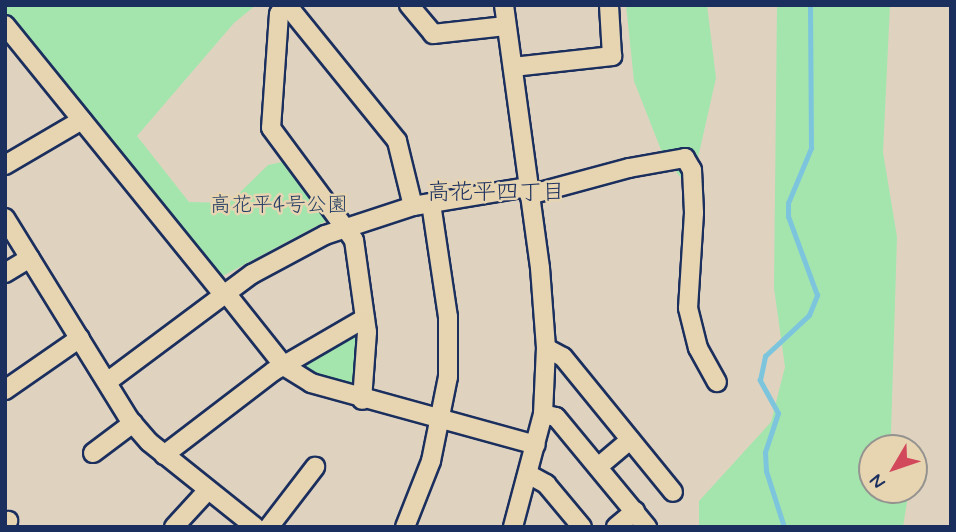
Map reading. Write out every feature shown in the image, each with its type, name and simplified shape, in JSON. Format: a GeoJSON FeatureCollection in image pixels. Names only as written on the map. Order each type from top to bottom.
{"type":"FeatureCollection","features":[{"type":"Feature","properties":{"kind":"street"},"geometry":{"type":"LineString","coordinates":[[362,400],[365,318],[359,262],[345,227],[271,128],[279,14],[285,5],[397,141],[413,206]]}},
{"type":"Feature","properties":{"kind":"street"},"geometry":{"type":"LineString","coordinates":[[409,5],[433,34],[506,26]]}},
{"type":"Feature","properties":{"kind":"street"},"geometry":{"type":"LineString","coordinates":[[504,5],[529,191],[546,348],[543,414],[516,525]]}},
{"type":"Feature","properties":{"kind":"street"},"geometry":{"type":"LineString","coordinates":[[513,67],[612,56],[609,5]]}},
{"type":"Feature","properties":{"kind":"street"},"geometry":{"type":"LineString","coordinates":[[5,25],[284,366],[311,383],[362,400],[536,445]]}},
{"type":"Feature","properties":{"kind":"street"},"geometry":{"type":"LineString","coordinates":[[5,164],[82,120]]}},
{"type":"Feature","properties":{"kind":"street"},"geometry":{"type":"LineString","coordinates":[[107,382],[225,294],[277,259],[345,227],[413,206],[529,191],[629,167],[685,158],[692,170],[694,213],[688,308],[698,348],[717,382]]}},
{"type":"Feature","properties":{"kind":"street"},"geometry":{"type":"LineString","coordinates":[[405,527],[441,421],[449,346],[431,203]]}},
{"type":"Feature","properties":{"kind":"street"},"geometry":{"type":"LineString","coordinates":[[5,218],[133,423],[164,455],[255,527]]}},
{"type":"Feature","properties":{"kind":"street"},"geometry":{"type":"LineString","coordinates":[[5,273],[30,258]]}},
{"type":"Feature","properties":{"kind":"street"},"geometry":{"type":"LineString","coordinates":[[164,455],[284,366],[365,318]]}},
{"type":"Feature","properties":{"kind":"street"},"geometry":{"type":"LineString","coordinates":[[5,390],[80,338]]}},
{"type":"Feature","properties":{"kind":"street"},"geometry":{"type":"LineString","coordinates":[[546,348],[563,357],[673,492]]}},
{"type":"Feature","properties":{"kind":"street"},"geometry":{"type":"LineString","coordinates":[[543,414],[556,417],[648,527]]}},
{"type":"Feature","properties":{"kind":"street"},"geometry":{"type":"LineString","coordinates":[[93,453],[133,423]]}},
{"type":"Feature","properties":{"kind":"street"},"geometry":{"type":"LineString","coordinates":[[598,467],[630,440]]}},
{"type":"Feature","properties":{"kind":"street"},"geometry":{"type":"LineString","coordinates":[[269,527],[315,467]]}},
{"type":"Feature","properties":{"kind":"street"},"geometry":{"type":"LineString","coordinates":[[528,474],[546,484],[582,527]]}},
{"type":"Feature","properties":{"kind":"street"},"geometry":{"type":"LineString","coordinates":[[174,527],[208,490]]}},
{"type":"Feature","properties":{"kind":"street"},"geometry":{"type":"LineString","coordinates":[[617,527],[635,511]]}},
{"type":"Feature","properties":{"kind":"green space","name":"高花平4号公園"},"geometry":{"type":"Polygon","coordinates":[[[5,5],[256,5],[234,23],[137,136],[189,202],[229,203],[268,165],[287,161],[330,215],[328,220],[217,279],[5,16],[5,5]]]}},
{"type":"Feature","properties":{"kind":"green space"},"geometry":{"type":"Polygon","coordinates":[[[626,5],[707,5],[716,78],[698,158],[681,178],[663,155],[634,81],[626,5]]]}},
{"type":"Feature","properties":{"kind":"green space"},"geometry":{"type":"Polygon","coordinates":[[[777,5],[890,5],[883,152],[897,237],[891,434],[858,434],[858,504],[907,504],[903,527],[699,527],[699,501],[771,422],[785,367],[774,288],[777,5]]]}},
{"type":"Feature","properties":{"kind":"green space"},"geometry":{"type":"Polygon","coordinates":[[[354,329],[361,332],[359,386],[351,391],[300,371],[299,363],[354,329]]]}},
{"type":"Feature","properties":{"kind":"waterway"},"geometry":{"type":"LineString","coordinates":[[784,527],[766,471],[765,452],[778,413],[760,380],[765,356],[809,315],[817,295],[788,216],[788,203],[811,148],[810,5]]}},
{"type":"Feature","properties":{"kind":"district","name":"高花平四丁目"},"geometry":{"type":"Point","coordinates":[496,193]}}]}
